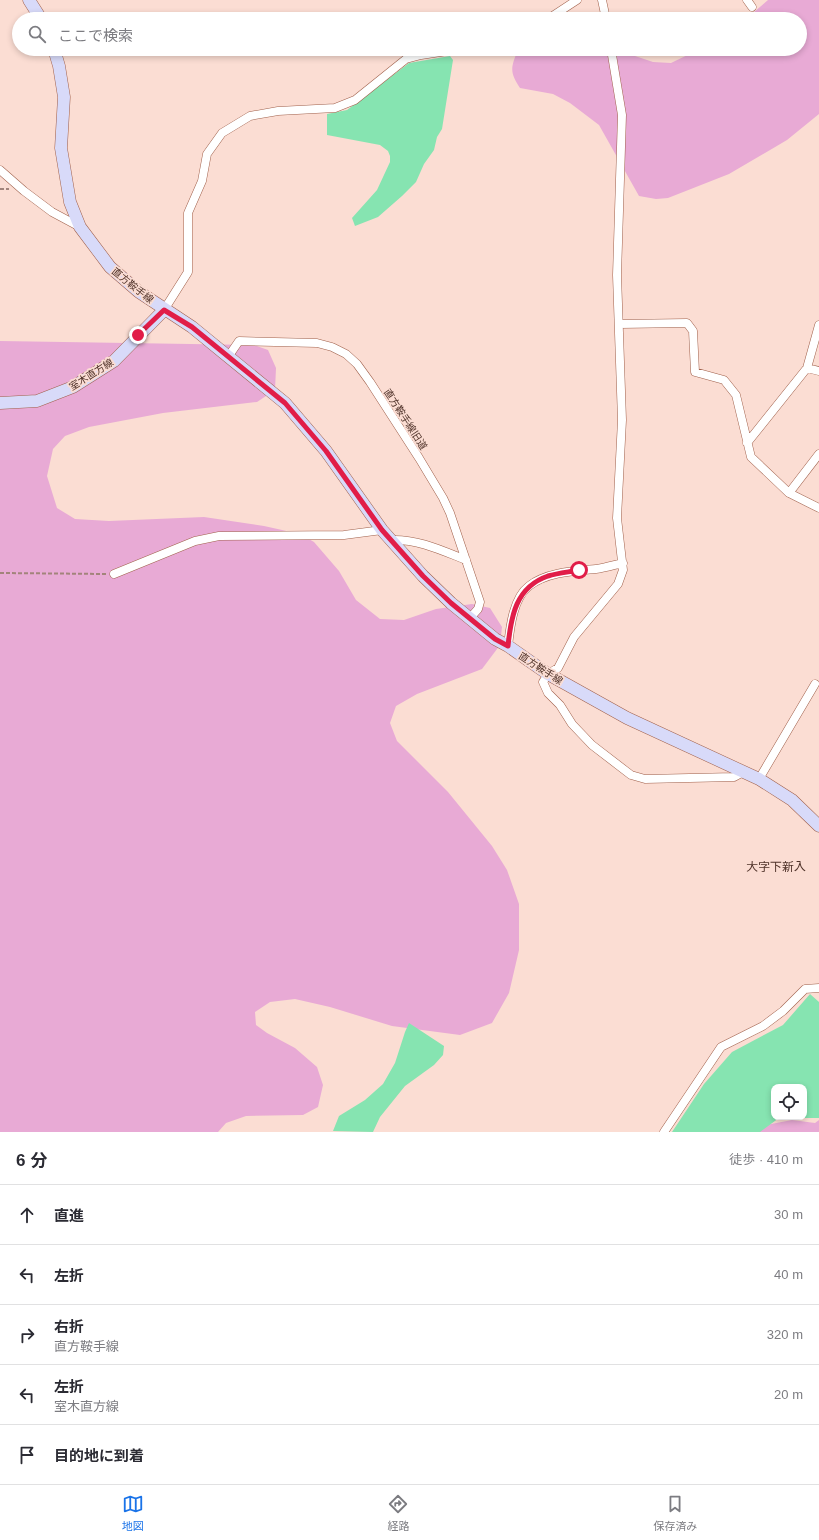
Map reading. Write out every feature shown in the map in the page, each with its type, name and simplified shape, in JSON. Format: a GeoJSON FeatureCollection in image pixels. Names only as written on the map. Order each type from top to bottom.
{"type":"FeatureCollection","features":[{"type":"Feature","properties":{"kind":"main road"},"geometry":{"type":"LineString","coordinates":[[29,0],[37,12]]}},
{"type":"Feature","properties":{"kind":"main road","name":"直方鞍手線"},"geometry":{"type":"LineString","coordinates":[[56,56],[64,97],[61,148],[70,202],[80,227],[110,267],[164,310],[192,327],[285,403],[326,451],[382,530],[423,576],[451,603],[495,639],[508,646],[548,674],[626,718],[759,779],[792,800],[819,826]]}},
{"type":"Feature","properties":{"kind":"main road","name":"室木直方線"},"geometry":{"type":"LineString","coordinates":[[0,402],[38,401],[73,387],[114,361],[164,310]]}},
{"type":"Feature","properties":{"kind":"street"},"geometry":{"type":"LineString","coordinates":[[559,12],[577,0]]}},
{"type":"Feature","properties":{"kind":"street"},"geometry":{"type":"LineString","coordinates":[[602,0],[605,12]]}},
{"type":"Feature","properties":{"kind":"street"},"geometry":{"type":"LineString","coordinates":[[164,310],[188,272],[188,213],[202,181],[207,154],[222,133],[250,116],[278,111],[335,108],[355,100],[406,60],[417,56]]}},
{"type":"Feature","properties":{"kind":"street"},"geometry":{"type":"LineString","coordinates":[[612,56],[622,115],[617,275],[620,324],[622,420],[617,518],[623,570],[618,584],[574,637],[558,668],[548,674],[543,682],[548,693],[560,705],[572,724],[592,745],[631,775],[645,779],[734,776],[743,772]]}},
{"type":"Feature","properties":{"kind":"street"},"geometry":{"type":"LineString","coordinates":[[0,170],[24,191],[52,212],[80,227]]}},
{"type":"Feature","properties":{"kind":"street"},"geometry":{"type":"LineString","coordinates":[[620,324],[687,323],[693,331],[695,372],[724,380],[736,395],[751,457],[789,493],[819,508]]}},
{"type":"Feature","properties":{"kind":"street"},"geometry":{"type":"LineString","coordinates":[[747,443],[807,368],[819,326]]}},
{"type":"Feature","properties":{"kind":"street","name":"直方鞍手線旧道"},"geometry":{"type":"LineString","coordinates":[[228,357],[239,341],[317,343],[332,347],[346,354],[357,364],[439,491],[450,513],[480,602],[478,609],[470,618]]}},
{"type":"Feature","properties":{"kind":"street"},"geometry":{"type":"LineString","coordinates":[[807,368],[819,371]]}},
{"type":"Feature","properties":{"kind":"street"},"geometry":{"type":"LineString","coordinates":[[789,493],[819,454]]}},
{"type":"Feature","properties":{"kind":"street"},"geometry":{"type":"LineString","coordinates":[[114,574],[195,542],[219,536],[344,535],[382,530]]}},
{"type":"Feature","properties":{"kind":"street"},"geometry":{"type":"LineString","coordinates":[[391,540],[404,539],[428,544],[466,560]]}},
{"type":"Feature","properties":{"kind":"street"},"geometry":{"type":"LineString","coordinates":[[508,646],[512,617],[523,593],[529,586],[548,577],[579,570],[598,569],[623,563]]}},
{"type":"Feature","properties":{"kind":"street"},"geometry":{"type":"LineString","coordinates":[[759,779],[815,684]]}},
{"type":"Feature","properties":{"kind":"street"},"geometry":{"type":"LineString","coordinates":[[664,1132],[721,1047],[763,1026],[783,1011],[805,989],[819,988]]}},
{"type":"Feature","properties":{"kind":"path"},"geometry":{"type":"LineString","coordinates":[[0,573],[114,574]]}},
{"type":"Feature","properties":{"kind":"shaded area"},"geometry":{"type":"Polygon","coordinates":[[[768,0],[819,0],[819,114],[787,140],[729,174],[668,198],[656,199],[639,196],[599,125],[570,103],[553,94],[520,88],[514,77],[512,69],[516,56],[635,56],[653,62],[671,63],[686,56],[807,56],[807,12],[754,12],[768,0]]]}},
{"type":"Feature","properties":{"kind":"shaded area"},"geometry":{"type":"Polygon","coordinates":[[[450,56],[453,60],[442,129],[437,137],[434,150],[424,164],[416,182],[402,196],[378,217],[355,226],[352,218],[377,190],[390,162],[390,156],[388,151],[380,145],[327,135],[327,114],[347,110],[409,63],[450,56]]]}},
{"type":"Feature","properties":{"kind":"shaded area"},"geometry":{"type":"Polygon","coordinates":[[[0,341],[254,345],[268,350],[276,368],[275,390],[257,402],[163,413],[89,427],[65,436],[53,449],[47,476],[57,508],[75,519],[109,521],[204,517],[264,526],[300,534],[314,542],[339,571],[356,600],[380,619],[404,620],[436,609],[472,604],[490,608],[502,627],[500,645],[482,669],[417,694],[396,706],[390,723],[397,741],[448,792],[492,846],[507,870],[519,904],[519,950],[509,993],[492,1023],[460,1035],[392,1026],[330,1007],[295,999],[270,1002],[255,1012],[256,1025],[267,1033],[295,1048],[317,1067],[323,1085],[318,1107],[303,1115],[246,1116],[226,1123],[218,1132],[0,1132],[0,341]]]}},
{"type":"Feature","properties":{"kind":"shaded area"},"geometry":{"type":"Polygon","coordinates":[[[810,994],[819,1002],[819,1118],[807,1118],[807,1084],[771,1084],[771,1120],[776,1120],[760,1132],[672,1132],[704,1084],[732,1052],[783,1025],[810,994]]]}},
{"type":"Feature","properties":{"kind":"shaded area"},"geometry":{"type":"Polygon","coordinates":[[[409,1023],[444,1046],[443,1055],[434,1065],[405,1086],[380,1117],[373,1132],[333,1131],[339,1116],[365,1100],[383,1084],[395,1063],[409,1023]]]}},
{"type":"Feature","properties":{"kind":"shaded area"},"geometry":{"type":"Polygon","coordinates":[[[792,1120],[815,1123],[819,1120],[819,1132],[748,1132],[751,1128],[792,1120]]]}},
{"type":"Feature","properties":{"kind":"district","name":"大字下新入"},"geometry":{"type":"Point","coordinates":[776,867]}},
{"type":"Feature","properties":{"kind":"route"},"geometry":{"type":"LineString","coordinates":[[138,335],[164,310],[192,327],[285,403],[326,451],[382,530],[423,576],[451,603],[495,639],[508,646],[514,610],[523,593],[529,586],[548,577],[579,570]]}}]}
